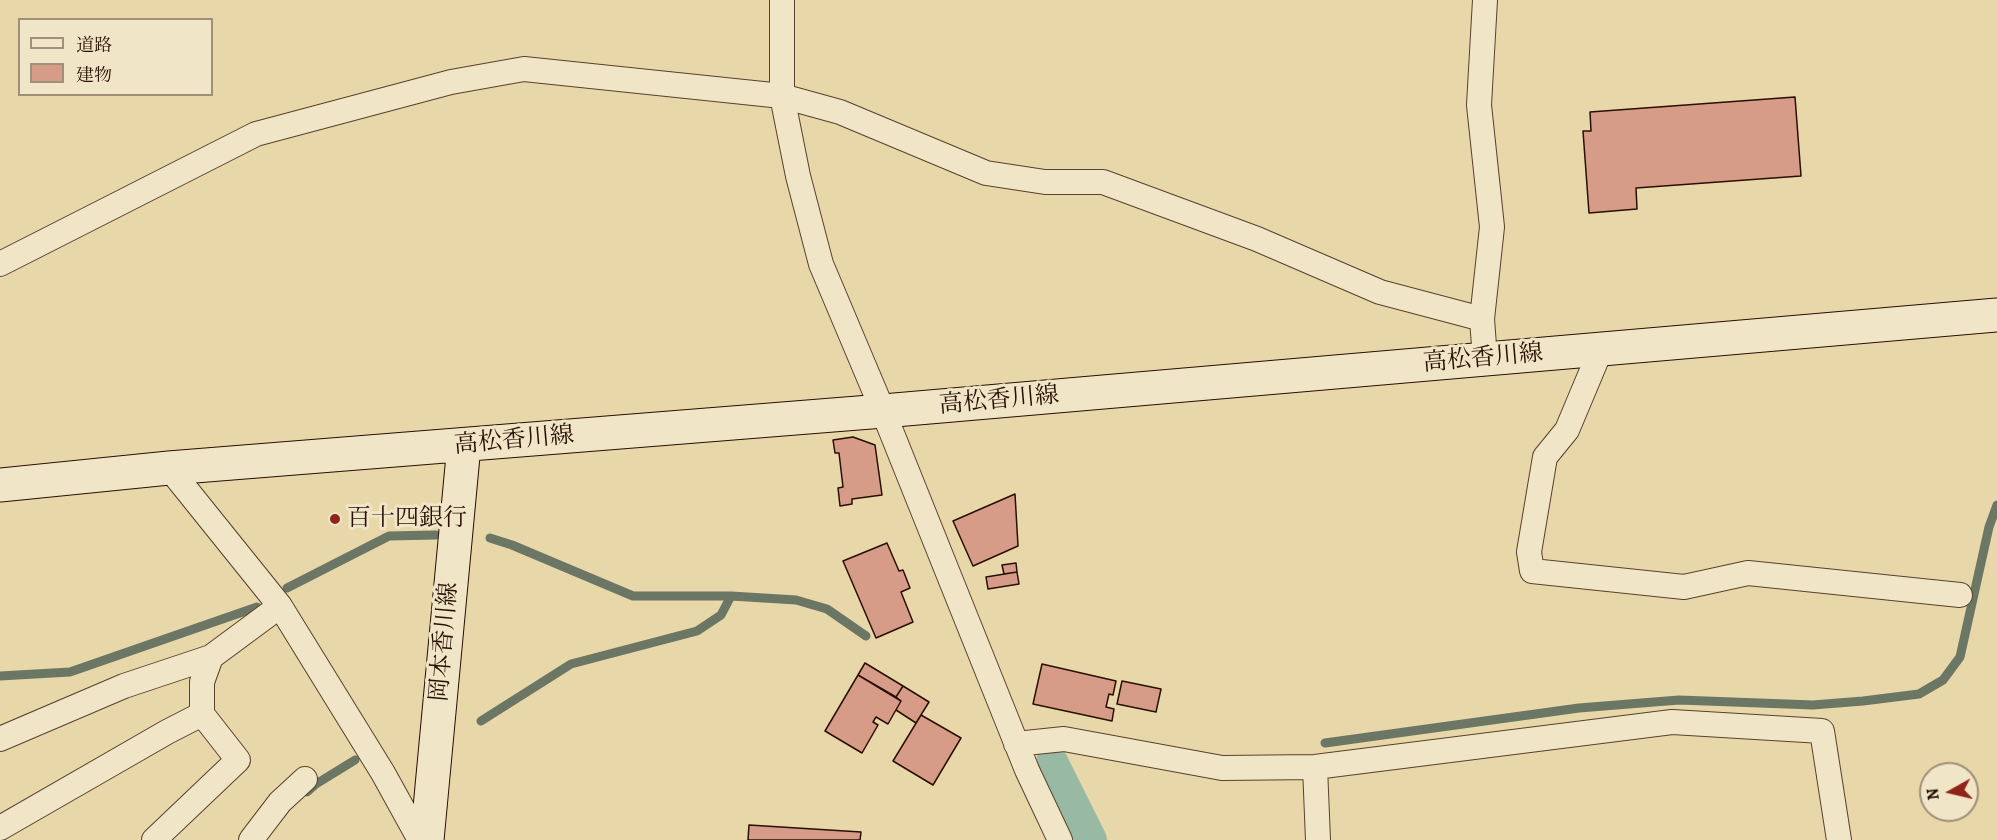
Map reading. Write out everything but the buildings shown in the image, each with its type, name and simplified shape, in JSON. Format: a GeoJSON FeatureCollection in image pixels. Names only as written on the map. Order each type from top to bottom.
{"type":"FeatureCollection","features":[{"type":"Feature","properties":{"kind":"main road","name":"高松香川線"},"geometry":{"type":"LineString","coordinates":[[0,485],[169,468],[883,411],[1997,315]]}},
{"type":"Feature","properties":{"kind":"main road","name":"岡本香川線"},"geometry":{"type":"LineString","coordinates":[[427,840],[464,445]]}},
{"type":"Feature","properties":{"kind":"street"},"geometry":{"type":"LineString","coordinates":[[782,0],[782,96],[798,176],[821,264],[883,411],[1016,744],[1060,840]]}},
{"type":"Feature","properties":{"kind":"street"},"geometry":{"type":"LineString","coordinates":[[1485,0],[1479,105],[1492,227],[1482,319],[1485,359]]}},
{"type":"Feature","properties":{"kind":"street"},"geometry":{"type":"LineString","coordinates":[[0,264],[256,134],[451,82],[524,69],[782,96],[840,112],[986,173],[1045,182],[1103,182],[1257,238],[1380,292],[1482,319]]}},
{"type":"Feature","properties":{"kind":"street"},"geometry":{"type":"LineString","coordinates":[[1601,349],[1566,430],[1545,457],[1529,552],[1532,571],[1684,587],[1748,573],[1960,595]]}},
{"type":"Feature","properties":{"kind":"street"},"geometry":{"type":"LineString","coordinates":[[169,468],[280,606],[383,773],[420,840]]}},
{"type":"Feature","properties":{"kind":"street"},"geometry":{"type":"LineString","coordinates":[[0,739],[124,686],[211,657],[280,606]]}},
{"type":"Feature","properties":{"kind":"street"},"geometry":{"type":"LineString","coordinates":[[154,840],[237,760],[202,714],[202,682],[211,657]]}},
{"type":"Feature","properties":{"kind":"street"},"geometry":{"type":"LineString","coordinates":[[0,828],[202,714]]}},
{"type":"Feature","properties":{"kind":"street"},"geometry":{"type":"LineString","coordinates":[[1016,744],[1064,739],[1222,768],[1315,767],[1672,722],[1822,731],[1839,840]]}},
{"type":"Feature","properties":{"kind":"street"},"geometry":{"type":"LineString","coordinates":[[1315,767],[1318,840]]}},
{"type":"Feature","properties":{"kind":"street"},"geometry":{"type":"LineString","coordinates":[[251,840],[280,802],[305,779]]}},
{"type":"Feature","properties":{"kind":"waterway"},"geometry":{"type":"LineString","coordinates":[[1325,743],[1579,708],[1679,700],[1813,705],[1919,694],[1943,680],[1960,657],[1989,527],[1997,505]]}},
{"type":"Feature","properties":{"kind":"waterway"},"geometry":{"type":"LineString","coordinates":[[287,588],[389,536],[436,535]]}},
{"type":"Feature","properties":{"kind":"waterway"},"geometry":{"type":"LineString","coordinates":[[490,538],[633,596],[731,596],[796,600],[827,609],[866,636]]}},
{"type":"Feature","properties":{"kind":"waterway"},"geometry":{"type":"LineString","coordinates":[[481,721],[571,664],[697,631],[721,615],[731,596]]}},
{"type":"Feature","properties":{"kind":"waterway"},"geometry":{"type":"LineString","coordinates":[[0,676],[70,672],[257,607]]}},
{"type":"Feature","properties":{"kind":"waterway"},"geometry":{"type":"LineString","coordinates":[[307,792],[355,760]]}},
{"type":"Feature","properties":{"kind":"waterway"},"geometry":{"type":"LineString","coordinates":[[1052,762],[1091,840]]}},
{"type":"Feature","properties":{"kind":"place","name":"百十四銀行"},"geometry":{"type":"Point","coordinates":[335,519]}}]}
